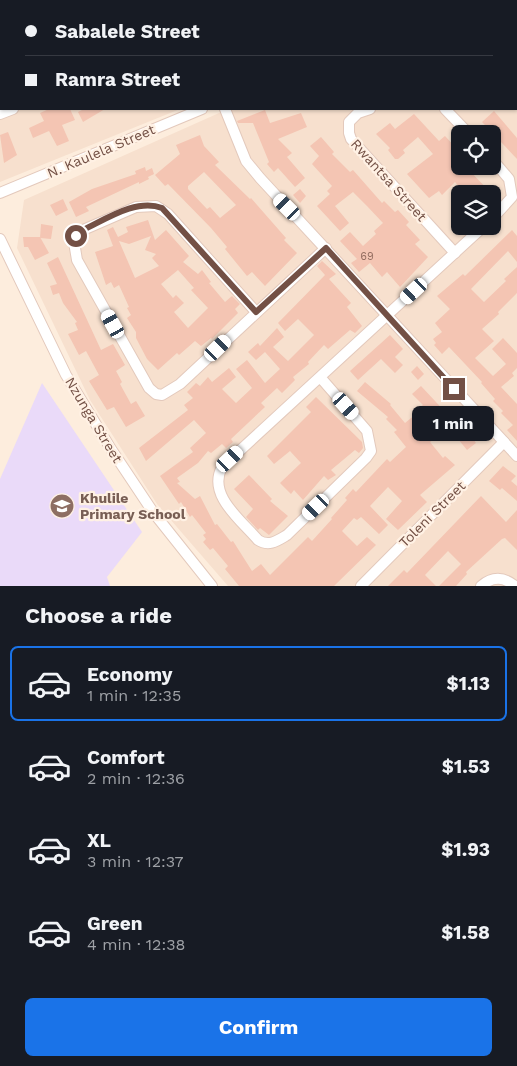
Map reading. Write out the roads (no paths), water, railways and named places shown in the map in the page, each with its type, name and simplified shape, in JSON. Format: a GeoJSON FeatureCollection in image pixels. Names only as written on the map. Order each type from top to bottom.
{"type":"FeatureCollection","features":[{"type":"Feature","properties":{"kind":"street","name":"N. Kaulela Street"},"geometry":{"type":"LineString","coordinates":[[0,193],[200,110]]}},
{"type":"Feature","properties":{"kind":"street"},"geometry":{"type":"LineString","coordinates":[[225,110],[246,161],[260,178],[517,456]]}},
{"type":"Feature","properties":{"kind":"street","name":"Rwantsa Street"},"geometry":{"type":"LineString","coordinates":[[367,110],[358,113],[349,122],[351,139],[455,253]]}},
{"type":"Feature","properties":{"kind":"street"},"geometry":{"type":"LineString","coordinates":[[446,110],[460,125]]}},
{"type":"Feature","properties":{"kind":"street"},"geometry":{"type":"LineString","coordinates":[[501,170],[509,179],[512,197],[501,209]]}},
{"type":"Feature","properties":{"kind":"street"},"geometry":{"type":"LineString","coordinates":[[256,312],[168,214],[156,206],[136,207],[83,230],[74,242],[77,260],[148,388],[156,394],[162,395],[180,384],[326,248]]}},
{"type":"Feature","properties":{"kind":"street"},"geometry":{"type":"LineString","coordinates":[[320,377],[368,431],[371,451],[363,462],[287,535],[270,544],[264,543],[258,540],[221,496],[217,487],[217,476],[222,467],[474,235]]}},
{"type":"Feature","properties":{"kind":"street","name":"Nzunga Street"},"geometry":{"type":"LineString","coordinates":[[0,239],[66,375],[110,449],[153,512],[212,586]]}},
{"type":"Feature","properties":{"kind":"street","name":"Toleni Street"},"geometry":{"type":"LineString","coordinates":[[361,586],[504,442]]}},
{"type":"Feature","properties":{"kind":"street"},"geometry":{"type":"LineString","coordinates":[[482,586],[493,578],[502,578],[515,586]]}},
{"type":"Feature","properties":{"kind":"place","name":"Khulile Primary School"},"geometry":{"type":"Point","coordinates":[62,506]}}]}
